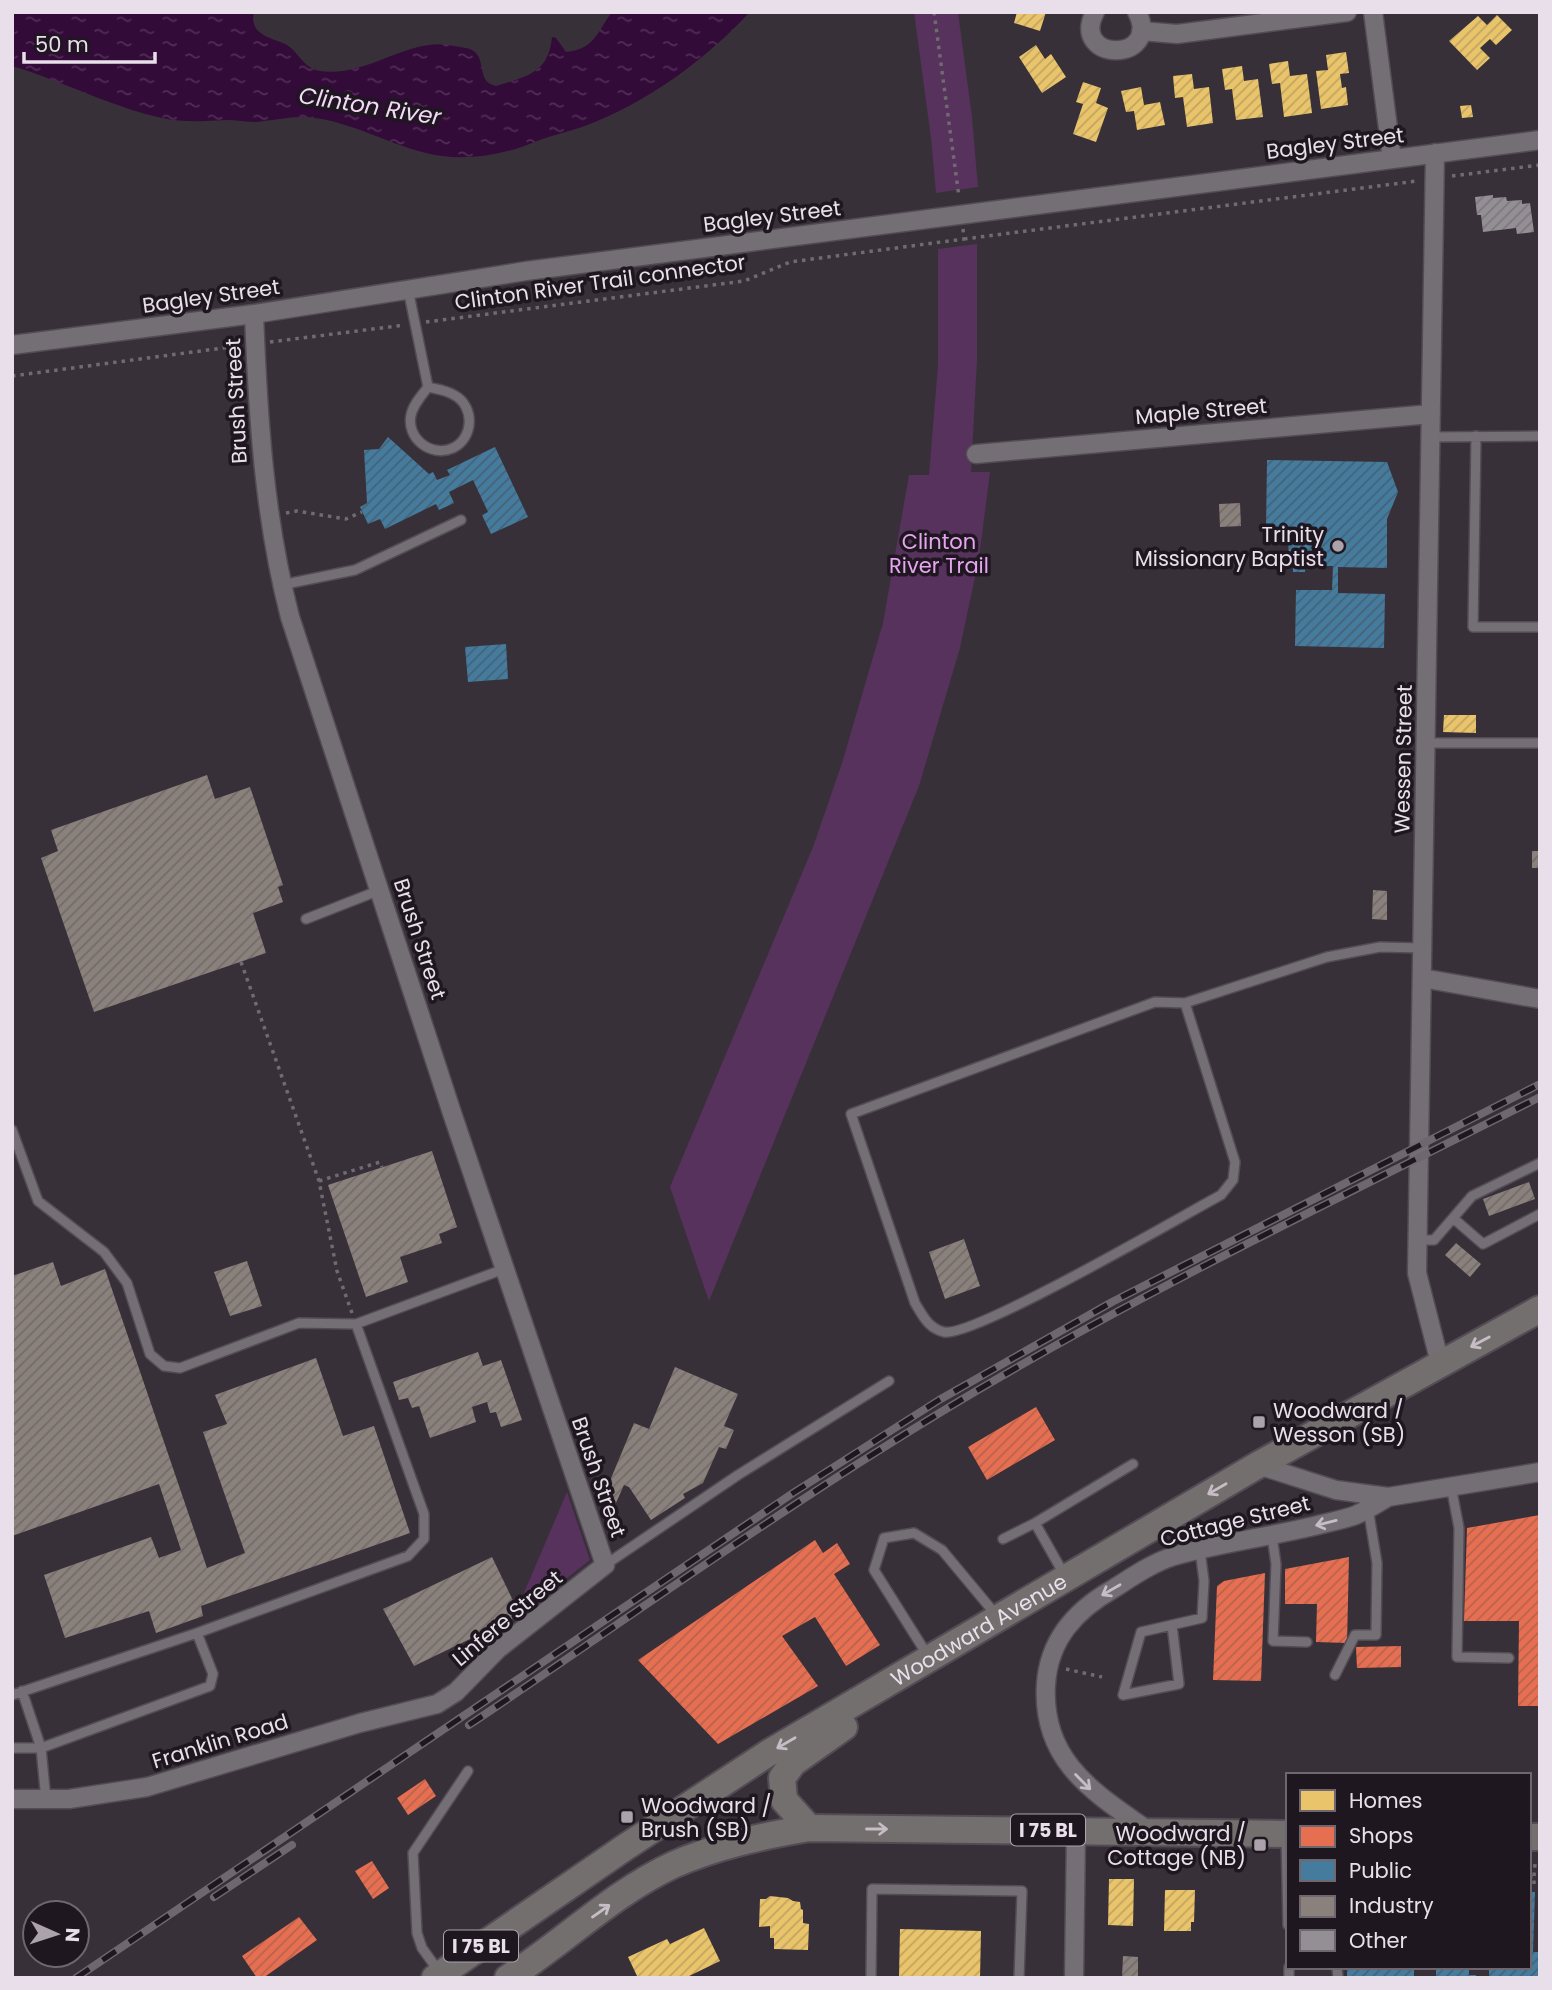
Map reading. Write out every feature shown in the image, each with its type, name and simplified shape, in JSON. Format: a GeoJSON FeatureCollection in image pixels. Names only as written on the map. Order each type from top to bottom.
{"type":"FeatureCollection","features":[{"type":"Feature","properties":{"kind":"main road","name":"Woodward Avenue"},"geometry":{"type":"LineString","coordinates":[[438,1976],[624,1847],[744,1769],[1258,1465],[1540,1309]]}},
{"type":"Feature","properties":{"kind":"main road"},"geometry":{"type":"LineString","coordinates":[[808,1828],[784,1800],[782,1778],[793,1763],[885,1699],[930,1659]]}},
{"type":"Feature","properties":{"kind":"main road","name":"I 75 BL"},"geometry":{"type":"LineString","coordinates":[[516,1976],[601,1910],[672,1866],[735,1843],[808,1828],[1286,1834]]}},
{"type":"Feature","properties":{"kind":"street"},"geometry":{"type":"LineString","coordinates":[[1095,12],[1091,21],[1092,34],[1105,49],[1117,51],[1130,47],[1141,31],[1137,12]]}},
{"type":"Feature","properties":{"kind":"street"},"geometry":{"type":"LineString","coordinates":[[1141,31],[1177,34],[1347,12]]}},
{"type":"Feature","properties":{"kind":"street"},"geometry":{"type":"LineString","coordinates":[[1373,12],[1392,159]]}},
{"type":"Feature","properties":{"kind":"street","name":"Bagley Street"},"geometry":{"type":"LineString","coordinates":[[12,345],[254,314],[589,262],[1540,140]]}},
{"type":"Feature","properties":{"kind":"street","name":"Wessen Street"},"geometry":{"type":"LineString","coordinates":[[1435,153],[1417,1273],[1440,1363]]}},
{"type":"Feature","properties":{"kind":"street","name":"Brush Street"},"geometry":{"type":"LineString","coordinates":[[254,314],[263,479],[281,585],[299,649],[605,1565]]}},
{"type":"Feature","properties":{"kind":"street","name":"Maple Street"},"geometry":{"type":"LineString","coordinates":[[976,454],[1431,414]]}},
{"type":"Feature","properties":{"kind":"street"},"geometry":{"type":"LineString","coordinates":[[1422,978],[1540,999]]}},
{"type":"Feature","properties":{"kind":"street"},"geometry":{"type":"LineString","coordinates":[[1258,1465],[1336,1490],[1388,1497],[1540,1472]]}},
{"type":"Feature","properties":{"kind":"street","name":"Cottage Street"},"geometry":{"type":"LineString","coordinates":[[1150,1832],[1093,1792],[1069,1766],[1060,1751],[1048,1720],[1046,1689],[1049,1665],[1063,1632],[1089,1604],[1159,1562],[1200,1550],[1355,1516],[1388,1497]]}},
{"type":"Feature","properties":{"kind":"street","name":"Linfere Street"},"geometry":{"type":"LineString","coordinates":[[437,1704],[456,1692],[498,1649],[605,1565]]}},
{"type":"Feature","properties":{"kind":"street","name":"Franklin Road"},"geometry":{"type":"LineString","coordinates":[[12,1799],[93,1797],[147,1787],[360,1723],[437,1704]]}},
{"type":"Feature","properties":{"kind":"street"},"geometry":{"type":"LineString","coordinates":[[1074,1978],[1076,1830]]}},
{"type":"Feature","properties":{"kind":"lane"},"geometry":{"type":"LineString","coordinates":[[408,289],[428,387],[413,409],[411,429],[423,446],[443,451],[453,448],[466,435],[470,417],[467,408],[454,394],[428,387]]}},
{"type":"Feature","properties":{"kind":"lane"},"geometry":{"type":"LineString","coordinates":[[1476,436],[1473,627],[1540,627]]}},
{"type":"Feature","properties":{"kind":"lane"},"geometry":{"type":"LineString","coordinates":[[1430,437],[1540,436]]}},
{"type":"Feature","properties":{"kind":"lane"},"geometry":{"type":"LineString","coordinates":[[281,585],[355,570],[461,520]]}},
{"type":"Feature","properties":{"kind":"lane"},"geometry":{"type":"LineString","coordinates":[[1426,743],[1540,743]]}},
{"type":"Feature","properties":{"kind":"lane"},"geometry":{"type":"LineString","coordinates":[[306,919],[380,890]]}},
{"type":"Feature","properties":{"kind":"lane"},"geometry":{"type":"LineString","coordinates":[[1185,1003],[1235,1162],[1233,1180],[1221,1195],[1050,1289],[963,1330],[946,1333],[929,1326],[915,1303],[851,1114],[1155,1002],[1185,1003],[1327,957],[1380,947],[1422,948]]}},
{"type":"Feature","properties":{"kind":"lane"},"geometry":{"type":"LineString","coordinates":[[12,1130],[38,1201],[104,1252],[127,1283],[150,1354],[164,1366],[180,1368],[299,1323],[356,1324],[504,1269]]}},
{"type":"Feature","properties":{"kind":"lane"},"geometry":{"type":"LineString","coordinates":[[1418,1240],[1434,1240],[1472,1196],[1540,1163]]}},
{"type":"Feature","properties":{"kind":"lane"},"geometry":{"type":"LineString","coordinates":[[1453,1218],[1483,1244],[1540,1214]]}},
{"type":"Feature","properties":{"kind":"lane"},"geometry":{"type":"LineString","coordinates":[[12,1695],[197,1633],[408,1556],[424,1539],[424,1514],[356,1324]]}},
{"type":"Feature","properties":{"kind":"lane"},"geometry":{"type":"LineString","coordinates":[[605,1565],[738,1475],[889,1381]]}},
{"type":"Feature","properties":{"kind":"lane"},"geometry":{"type":"LineString","coordinates":[[1003,1539],[1035,1523],[1133,1464]]}},
{"type":"Feature","properties":{"kind":"lane"},"geometry":{"type":"LineString","coordinates":[[1451,1486],[1459,1528],[1457,1657],[1509,1658]]}},
{"type":"Feature","properties":{"kind":"lane"},"geometry":{"type":"LineString","coordinates":[[1335,1675],[1355,1635],[1376,1635],[1377,1563],[1368,1508]]}},
{"type":"Feature","properties":{"kind":"lane"},"geometry":{"type":"LineString","coordinates":[[1035,1523],[1066,1578]]}},
{"type":"Feature","properties":{"kind":"lane"},"geometry":{"type":"LineString","coordinates":[[930,1659],[874,1570],[884,1538],[914,1534],[942,1550],[998,1617]]}},
{"type":"Feature","properties":{"kind":"lane"},"geometry":{"type":"LineString","coordinates":[[1272,1536],[1276,1564],[1273,1641],[1307,1642]]}},
{"type":"Feature","properties":{"kind":"lane"},"geometry":{"type":"LineString","coordinates":[[1172,1625],[1179,1684],[1123,1695],[1141,1632],[1202,1618],[1204,1581],[1200,1550]]}},
{"type":"Feature","properties":{"kind":"lane"},"geometry":{"type":"LineString","coordinates":[[12,1748],[41,1748],[210,1686],[213,1674],[197,1633]]}},
{"type":"Feature","properties":{"kind":"lane"},"geometry":{"type":"LineString","coordinates":[[22,1692],[41,1748],[46,1800]]}},
{"type":"Feature","properties":{"kind":"lane"},"geometry":{"type":"LineString","coordinates":[[438,1976],[417,1933],[413,1853],[468,1771]]}},
{"type":"Feature","properties":{"kind":"lane"},"geometry":{"type":"LineString","coordinates":[[871,1978],[872,1889],[1022,1891],[1019,1978]]}},
{"type":"Feature","properties":{"kind":"path"},"geometry":{"type":"LineString","coordinates":[[934,12],[959,199]]}},
{"type":"Feature","properties":{"kind":"path"},"geometry":{"type":"LineString","coordinates":[[1453,176],[1540,165]]}},
{"type":"Feature","properties":{"kind":"path","name":"Clinton River Trail connector"},"geometry":{"type":"LineString","coordinates":[[268,342],[744,281],[790,262],[1416,181]]}},
{"type":"Feature","properties":{"kind":"path"},"geometry":{"type":"LineString","coordinates":[[963,227],[964,239]]}},
{"type":"Feature","properties":{"kind":"path"},"geometry":{"type":"LineString","coordinates":[[12,376],[243,346]]}},
{"type":"Feature","properties":{"kind":"path"},"geometry":{"type":"LineString","coordinates":[[282,513],[297,511],[346,519],[362,512]]}},
{"type":"Feature","properties":{"kind":"path"},"geometry":{"type":"LineString","coordinates":[[241,962],[319,1181],[337,1270],[356,1324]]}},
{"type":"Feature","properties":{"kind":"path"},"geometry":{"type":"LineString","coordinates":[[319,1181],[380,1162],[382,1167]]}},
{"type":"Feature","properties":{"kind":"path"},"geometry":{"type":"LineString","coordinates":[[1049,1665],[1102,1677]]}},
{"type":"Feature","properties":{"kind":"path"},"geometry":{"type":"LineString","coordinates":[[1535,1864],[1532,1877],[1534,1885],[1540,1885]]}},
{"type":"Feature","properties":{"kind":"green space"},"geometry":{"type":"Polygon","coordinates":[[[914,12],[958,12],[978,187],[936,193],[914,12]]]}},
{"type":"Feature","properties":{"kind":"green space","name":"Clinton River Trail"},"geometry":{"type":"Polygon","coordinates":[[[977,244],[977,360],[971,472],[990,472],[979,558],[960,648],[919,786],[709,1301],[670,1187],[813,847],[842,763],[883,623],[909,475],[929,475],[938,365],[938,249],[977,244]]]}},
{"type":"Feature","properties":{"kind":"green space"},"geometry":{"type":"Polygon","coordinates":[[[567,1492],[590,1560],[512,1621],[567,1492]]]}},
{"type":"Feature","properties":{"kind":"water","name":"Clinton River"},"geometry":{"type":"Polygon","coordinates":[[[12,12],[254,12],[254,25],[261,33],[293,49],[304,62],[320,71],[353,69],[417,47],[449,45],[475,52],[486,80],[496,86],[526,76],[541,66],[550,49],[552,37],[556,38],[566,52],[583,47],[594,38],[612,12],[750,12],[694,63],[631,105],[585,126],[513,150],[466,157],[426,153],[315,118],[293,117],[257,122],[186,121],[170,120],[124,107],[12,66],[12,12]]]}},
{"type":"Feature","properties":{"kind":"building: Homes"},"geometry":{"type":"Polygon","coordinates":[[[1017,12],[1046,12],[1040,31],[1014,23],[1017,12]]]}},
{"type":"Feature","properties":{"kind":"building: Homes"},"geometry":{"type":"Polygon","coordinates":[[[1497,15],[1512,30],[1496,45],[1490,39],[1480,48],[1490,58],[1477,70],[1449,41],[1478,16],[1487,25],[1497,15]]]}},
{"type":"Feature","properties":{"kind":"building: Homes"},"geometry":{"type":"Polygon","coordinates":[[[1036,45],[1045,59],[1051,54],[1066,77],[1042,93],[1019,57],[1036,45]]]}},
{"type":"Feature","properties":{"kind":"building: Homes"},"geometry":{"type":"Polygon","coordinates":[[[1346,52],[1349,73],[1340,74],[1342,88],[1346,87],[1348,105],[1321,109],[1316,71],[1328,70],[1326,55],[1346,52]]]}},
{"type":"Feature","properties":{"kind":"building: Homes"},"geometry":{"type":"Polygon","coordinates":[[[1288,61],[1290,76],[1307,74],[1312,113],[1284,117],[1280,83],[1272,84],[1269,64],[1288,61]]]}},
{"type":"Feature","properties":{"kind":"building: Homes"},"geometry":{"type":"Polygon","coordinates":[[[1242,66],[1244,81],[1258,79],[1263,117],[1236,120],[1232,89],[1225,90],[1222,69],[1242,66]]]}},
{"type":"Feature","properties":{"kind":"building: Homes"},"geometry":{"type":"Polygon","coordinates":[[[1192,74],[1194,89],[1209,87],[1213,123],[1187,127],[1183,97],[1175,98],[1173,76],[1192,74]]]}},
{"type":"Feature","properties":{"kind":"building: Homes"},"geometry":{"type":"Polygon","coordinates":[[[1083,82],[1101,88],[1096,103],[1108,108],[1096,142],[1073,134],[1083,104],[1076,102],[1083,82]]]}},
{"type":"Feature","properties":{"kind":"building: Homes"},"geometry":{"type":"Polygon","coordinates":[[[1141,87],[1144,105],[1160,102],[1165,125],[1137,130],[1134,111],[1126,112],[1121,91],[1141,87]]]}},
{"type":"Feature","properties":{"kind":"building: Homes"},"geometry":{"type":"Polygon","coordinates":[[[1471,105],[1473,117],[1462,118],[1460,106],[1471,105]]]}},
{"type":"Feature","properties":{"kind":"building: Homes"},"geometry":{"type":"Polygon","coordinates":[[[1444,715],[1476,715],[1476,733],[1443,732],[1444,715]]]}},
{"type":"Feature","properties":{"kind":"building: Homes"},"geometry":{"type":"Polygon","coordinates":[[[1109,1879],[1134,1879],[1133,1926],[1108,1925],[1109,1879]]]}},
{"type":"Feature","properties":{"kind":"building: Homes"},"geometry":{"type":"Polygon","coordinates":[[[1165,1890],[1195,1890],[1194,1922],[1191,1922],[1191,1931],[1164,1931],[1165,1890]]]}},
{"type":"Feature","properties":{"kind":"building: Homes"},"geometry":{"type":"Polygon","coordinates":[[[770,1896],[800,1902],[803,1923],[809,1924],[808,1950],[774,1949],[770,1926],[759,1927],[760,1899],[770,1896]]]}},
{"type":"Feature","properties":{"kind":"building: Homes"},"geometry":{"type":"Polygon","coordinates":[[[704,1928],[720,1961],[685,1978],[638,1978],[628,1957],[667,1939],[670,1944],[704,1928]]]}},
{"type":"Feature","properties":{"kind":"building: Homes"},"geometry":{"type":"Polygon","coordinates":[[[900,1929],[981,1931],[980,1978],[899,1978],[900,1929]]]}},
{"type":"Feature","properties":{"kind":"building: Shops"},"geometry":{"type":"Polygon","coordinates":[[[1036,1407],[1055,1440],[987,1480],[968,1447],[1036,1407]]]}},
{"type":"Feature","properties":{"kind":"building: Shops"},"geometry":{"type":"Polygon","coordinates":[[[1540,1515],[1540,1706],[1518,1706],[1519,1621],[1464,1621],[1467,1528],[1540,1515]]]}},
{"type":"Feature","properties":{"kind":"building: Shops"},"geometry":{"type":"Polygon","coordinates":[[[815,1540],[823,1553],[837,1543],[850,1564],[834,1574],[880,1645],[846,1666],[815,1617],[782,1636],[818,1686],[718,1744],[638,1660],[815,1540]]]}},
{"type":"Feature","properties":{"kind":"building: Shops"},"geometry":{"type":"Polygon","coordinates":[[[1349,1557],[1347,1643],[1316,1642],[1317,1604],[1285,1604],[1285,1569],[1349,1557]]]}},
{"type":"Feature","properties":{"kind":"building: Shops"},"geometry":{"type":"Polygon","coordinates":[[[1265,1573],[1261,1681],[1213,1680],[1217,1586],[1224,1581],[1265,1573]]]}},
{"type":"Feature","properties":{"kind":"building: Shops"},"geometry":{"type":"Polygon","coordinates":[[[1401,1646],[1401,1667],[1357,1668],[1356,1647],[1401,1646]]]}},
{"type":"Feature","properties":{"kind":"building: Shops"},"geometry":{"type":"Polygon","coordinates":[[[425,1779],[436,1796],[408,1815],[397,1798],[425,1779]]]}},
{"type":"Feature","properties":{"kind":"building: Shops"},"geometry":{"type":"Polygon","coordinates":[[[372,1861],[389,1888],[373,1899],[355,1871],[372,1861]]]}},
{"type":"Feature","properties":{"kind":"building: Shops"},"geometry":{"type":"Polygon","coordinates":[[[299,1917],[317,1940],[263,1978],[257,1978],[242,1956],[299,1917]]]}},
{"type":"Feature","properties":{"kind":"building: Public"},"geometry":{"type":"Polygon","coordinates":[[[388,437],[429,474],[433,472],[437,480],[450,475],[447,470],[495,447],[528,517],[491,534],[482,515],[488,512],[473,480],[449,492],[454,503],[439,510],[436,504],[385,529],[380,519],[368,524],[360,507],[367,503],[364,450],[379,449],[388,437]]]}},
{"type":"Feature","properties":{"kind":"building: Public","name":"Trinity Missionary Baptist"},"geometry":{"type":"Polygon","coordinates":[[[1267,460],[1387,462],[1398,492],[1387,519],[1387,568],[1338,567],[1338,593],[1385,594],[1384,648],[1295,646],[1296,590],[1332,590],[1333,566],[1305,566],[1305,572],[1293,572],[1293,564],[1288,564],[1289,528],[1266,528],[1267,460]]]}},
{"type":"Feature","properties":{"kind":"building: Public"},"geometry":{"type":"Polygon","coordinates":[[[506,644],[508,679],[468,682],[465,647],[506,644]]]}},
{"type":"Feature","properties":{"kind":"building: Public"},"geometry":{"type":"Polygon","coordinates":[[[1531,1892],[1535,1892],[1533,1952],[1540,1952],[1539,1978],[1489,1978],[1489,1969],[1531,1969],[1531,1892]]]}},
{"type":"Feature","properties":{"kind":"building: Public"},"geometry":{"type":"Polygon","coordinates":[[[1347,1969],[1414,1969],[1414,1978],[1347,1978],[1347,1969]]]}},
{"type":"Feature","properties":{"kind":"building: Public"},"geometry":{"type":"Polygon","coordinates":[[[1436,1969],[1469,1969],[1469,1975],[1476,1975],[1476,1978],[1436,1978],[1436,1969]]]}},
{"type":"Feature","properties":{"kind":"building: Industry"},"geometry":{"type":"Polygon","coordinates":[[[1240,503],[1241,526],[1220,527],[1219,504],[1240,503]]]}},
{"type":"Feature","properties":{"kind":"building: Industry"},"geometry":{"type":"Polygon","coordinates":[[[207,775],[215,799],[250,787],[283,885],[278,887],[283,902],[253,913],[266,953],[94,1012],[41,858],[58,851],[51,830],[207,775]]]}},
{"type":"Feature","properties":{"kind":"building: Industry"},"geometry":{"type":"Polygon","coordinates":[[[1532,851],[1540,851],[1540,868],[1532,868],[1532,851]]]}},
{"type":"Feature","properties":{"kind":"building: Industry"},"geometry":{"type":"Polygon","coordinates":[[[1373,890],[1387,891],[1387,920],[1372,919],[1373,890]]]}},
{"type":"Feature","properties":{"kind":"building: Industry"},"geometry":{"type":"Polygon","coordinates":[[[432,1151],[457,1227],[439,1234],[442,1243],[400,1257],[408,1282],[366,1297],[328,1185],[432,1151]]]}},
{"type":"Feature","properties":{"kind":"building: Industry"},"geometry":{"type":"Polygon","coordinates":[[[1529,1182],[1535,1199],[1489,1216],[1483,1199],[1529,1182]]]}},
{"type":"Feature","properties":{"kind":"building: Industry"},"geometry":{"type":"Polygon","coordinates":[[[964,1239],[980,1286],[945,1299],[929,1252],[964,1239]]]}},
{"type":"Feature","properties":{"kind":"building: Industry"},"geometry":{"type":"Polygon","coordinates":[[[1456,1243],[1481,1264],[1470,1277],[1445,1255],[1456,1243]]]}},
{"type":"Feature","properties":{"kind":"building: Industry"},"geometry":{"type":"Polygon","coordinates":[[[247,1261],[262,1306],[230,1316],[214,1272],[247,1261]]]}},
{"type":"Feature","properties":{"kind":"building: Industry"},"geometry":{"type":"Polygon","coordinates":[[[53,1262],[61,1286],[105,1269],[207,1568],[245,1553],[203,1432],[227,1424],[215,1395],[316,1358],[343,1436],[374,1426],[410,1533],[201,1606],[203,1616],[156,1633],[149,1611],[65,1638],[44,1575],[151,1537],[159,1558],[181,1550],[159,1484],[12,1536],[12,1276],[53,1262]]]}},
{"type":"Feature","properties":{"kind":"building: Industry"},"geometry":{"type":"Polygon","coordinates":[[[478,1352],[483,1366],[501,1360],[522,1420],[501,1427],[496,1412],[490,1413],[487,1402],[472,1407],[476,1422],[430,1438],[419,1406],[412,1408],[408,1398],[399,1400],[393,1382],[478,1352]]]}},
{"type":"Feature","properties":{"kind":"building: Industry"},"geometry":{"type":"Polygon","coordinates":[[[675,1367],[738,1394],[724,1426],[734,1430],[726,1449],[719,1447],[703,1483],[683,1494],[685,1498],[651,1520],[629,1487],[624,1485],[615,1505],[602,1500],[634,1423],[649,1429],[675,1367]]]}},
{"type":"Feature","properties":{"kind":"building: Industry"},"geometry":{"type":"Polygon","coordinates":[[[492,1557],[520,1615],[414,1666],[383,1609],[492,1557]]]}},
{"type":"Feature","properties":{"kind":"building: Industry"},"geometry":{"type":"Polygon","coordinates":[[[1123,1956],[1138,1957],[1138,1978],[1122,1977],[1123,1956]]]}},
{"type":"Feature","properties":{"kind":"building: Other"},"geometry":{"type":"Polygon","coordinates":[[[1493,195],[1493,198],[1506,197],[1507,201],[1522,200],[1522,204],[1530,203],[1534,232],[1517,234],[1516,228],[1483,232],[1475,197],[1493,195]]]}},
{"type":"Feature","properties":{"kind":"railway"},"geometry":{"type":"LineString","coordinates":[[76,1978],[793,1493],[939,1400],[1112,1302],[1540,1084]]}},
{"type":"Feature","properties":{"kind":"railway"},"geometry":{"type":"LineString","coordinates":[[469,1725],[799,1502],[1002,1376],[1201,1267],[1540,1097]]}},
{"type":"Feature","properties":{"kind":"railway"},"geometry":{"type":"LineString","coordinates":[[214,1897],[292,1845]]}},
{"type":"Feature","properties":{"kind":"place","name":"Trinity Missionary Baptist"},"geometry":{"type":"Point","coordinates":[1338,546]}},
{"type":"Feature","properties":{"kind":"place","name":"Woodward / Wesson (SB)"},"geometry":{"type":"Point","coordinates":[1259,1422]}},
{"type":"Feature","properties":{"kind":"place","name":"Woodward / Brush (SB)"},"geometry":{"type":"Point","coordinates":[627,1817]}},
{"type":"Feature","properties":{"kind":"place","name":"Woodward / Cottage (NB)"},"geometry":{"type":"Point","coordinates":[1260,1845]}}]}
